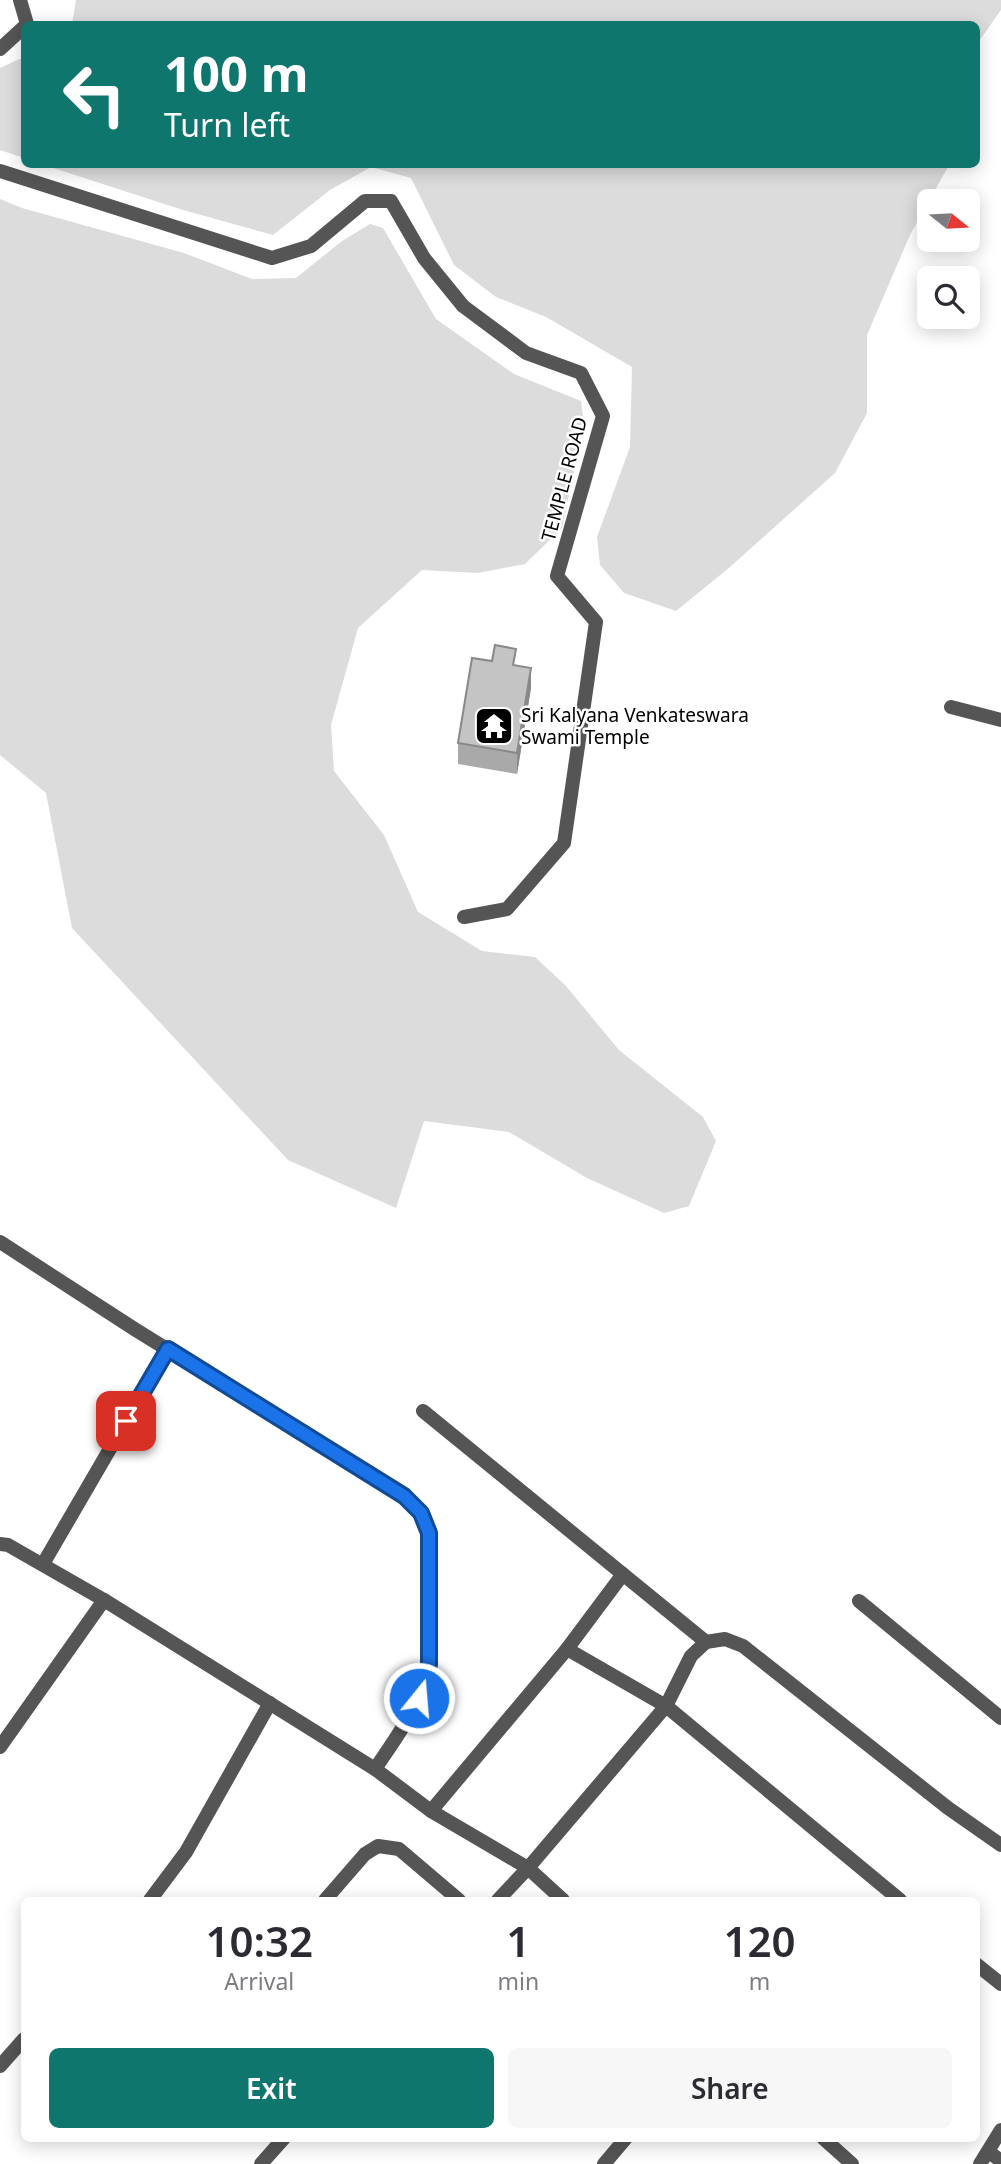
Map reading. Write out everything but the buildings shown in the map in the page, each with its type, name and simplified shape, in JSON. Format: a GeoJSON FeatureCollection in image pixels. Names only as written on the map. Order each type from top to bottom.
{"type":"FeatureCollection","features":[{"type":"Feature","properties":{"kind":"street"},"geometry":{"type":"LineString","coordinates":[[20,0],[25,21]]}},
{"type":"Feature","properties":{"kind":"street"},"geometry":{"type":"LineString","coordinates":[[0,49],[21,30]]}},
{"type":"Feature","properties":{"kind":"street","name":"TEMPLE ROAD"},"geometry":{"type":"LineString","coordinates":[[0,170],[272,258],[311,246],[365,201],[391,201],[425,258],[463,306],[526,353],[581,373],[603,416],[557,576],[596,622],[564,843],[507,909],[464,917]]}},
{"type":"Feature","properties":{"kind":"street"},"geometry":{"type":"LineString","coordinates":[[951,707],[1001,720]]}},
{"type":"Feature","properties":{"kind":"street"},"geometry":{"type":"LineString","coordinates":[[0,1241],[404,1496],[421,1513],[429,1533],[429,1664],[426,1681],[411,1715],[375,1769]]}},
{"type":"Feature","properties":{"kind":"street"},"geometry":{"type":"LineString","coordinates":[[43,1564],[168,1349]]}},
{"type":"Feature","properties":{"kind":"street"},"geometry":{"type":"LineString","coordinates":[[422,1411],[706,1642]]}},
{"type":"Feature","properties":{"kind":"street"},"geometry":{"type":"LineString","coordinates":[[0,1544],[8,1545],[104,1600],[375,1769],[431,1811],[528,1868],[560,1897]]}},
{"type":"Feature","properties":{"kind":"street"},"geometry":{"type":"LineString","coordinates":[[431,1811],[567,1649],[623,1574]]}},
{"type":"Feature","properties":{"kind":"street"},"geometry":{"type":"LineString","coordinates":[[0,1747],[104,1600]]}},
{"type":"Feature","properties":{"kind":"street"},"geometry":{"type":"LineString","coordinates":[[859,1601],[1001,1718]]}},
{"type":"Feature","properties":{"kind":"street"},"geometry":{"type":"LineString","coordinates":[[501,1897],[666,1706],[691,1656],[706,1642],[725,1639],[743,1646],[948,1808],[1001,1845]]}},
{"type":"Feature","properties":{"kind":"street"},"geometry":{"type":"LineString","coordinates":[[567,1649],[666,1706],[896,1897]]}},
{"type":"Feature","properties":{"kind":"street"},"geometry":{"type":"LineString","coordinates":[[152,1897],[186,1852],[270,1703]]}},
{"type":"Feature","properties":{"kind":"street"},"geometry":{"type":"LineString","coordinates":[[329,1897],[365,1854],[378,1846],[399,1849],[455,1897]]}},
{"type":"Feature","properties":{"kind":"street"},"geometry":{"type":"LineString","coordinates":[[980,1967],[1001,1984]]}},
{"type":"Feature","properties":{"kind":"street"},"geometry":{"type":"LineString","coordinates":[[0,2066],[21,2042]]}},
{"type":"Feature","properties":{"kind":"street"},"geometry":{"type":"LineString","coordinates":[[979,2164],[1001,2130]]}},
{"type":"Feature","properties":{"kind":"street"},"geometry":{"type":"LineString","coordinates":[[261,2164],[280,2142]]}},
{"type":"Feature","properties":{"kind":"street"},"geometry":{"type":"LineString","coordinates":[[604,2164],[623,2142]]}},
{"type":"Feature","properties":{"kind":"street"},"geometry":{"type":"LineString","coordinates":[[828,2142],[852,2164]]}},
{"type":"Feature","properties":{"kind":"street"},"geometry":{"type":"LineString","coordinates":[[989,2152],[1001,2161]]}},
{"type":"Feature","properties":{"kind":"shaded area"},"geometry":{"type":"Polygon","coordinates":[[[76,0],[1001,0],[1001,10],[980,40],[980,21],[72,21],[76,0]]]}},
{"type":"Feature","properties":{"kind":"shaded area"},"geometry":{"type":"Polygon","coordinates":[[[21,58],[21,157],[0,150],[0,68],[21,58]]]}},
{"type":"Feature","properties":{"kind":"shaded area"},"geometry":{"type":"Polygon","coordinates":[[[53,168],[369,168],[330,190],[273,235],[183,210],[53,168]]]}},
{"type":"Feature","properties":{"kind":"shaded area"},"geometry":{"type":"Polygon","coordinates":[[[375,168],[947,168],[936,189],[917,189],[917,222],[867,335],[867,413],[835,473],[730,567],[676,611],[624,593],[600,565],[597,537],[630,447],[632,367],[546,317],[496,297],[454,265],[411,178],[375,168]]]}},
{"type":"Feature","properties":{"kind":"shaded area"},"geometry":{"type":"Polygon","coordinates":[[[0,199],[22,208],[184,253],[252,279],[296,278],[342,241],[370,224],[383,228],[436,319],[514,374],[581,401],[584,424],[562,528],[525,564],[478,573],[422,570],[358,628],[331,725],[334,771],[384,835],[418,912],[482,951],[535,957],[566,986],[619,1050],[703,1117],[716,1141],[689,1206],[664,1213],[587,1178],[509,1132],[424,1121],[396,1208],[288,1160],[72,928],[46,793],[0,755],[0,199]]]}},
{"type":"Feature","properties":{"kind":"place","name":"Sri Kalyana Venkateswara Swami Temple"},"geometry":{"type":"Point","coordinates":[494,726]}},
{"type":"Feature","properties":{"kind":"route"},"geometry":{"type":"LineString","coordinates":[[126,1421],[168,1349],[404,1496],[421,1513],[429,1533],[429,1664],[419,1698]]}}]}
